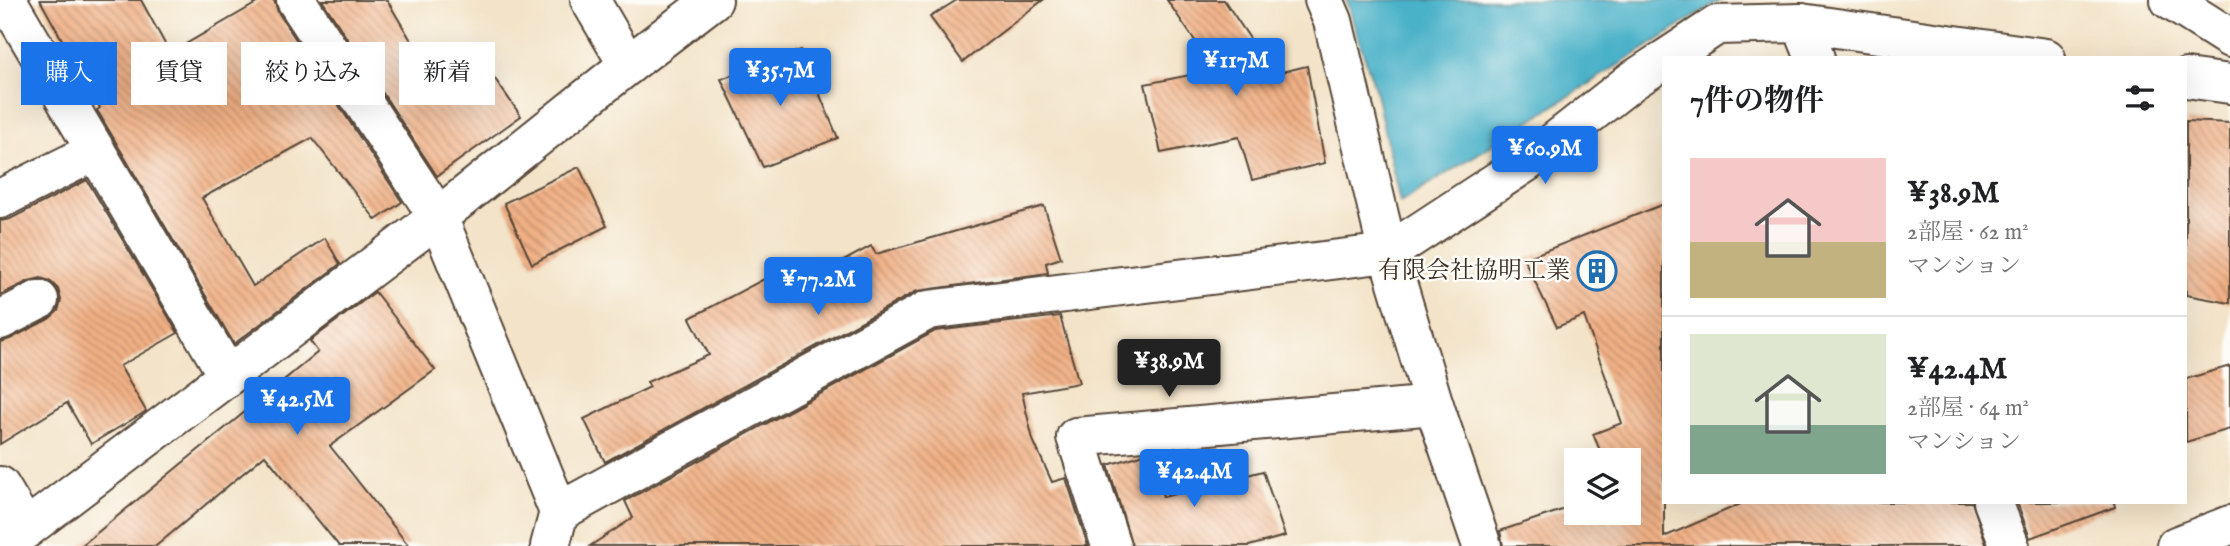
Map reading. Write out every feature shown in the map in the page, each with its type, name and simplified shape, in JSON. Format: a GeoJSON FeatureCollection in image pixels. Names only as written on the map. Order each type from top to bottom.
{"type":"FeatureCollection","features":[{"type":"Feature","properties":{"kind":"street"},"geometry":{"type":"LineString","coordinates":[[7,0],[228,376]]}},
{"type":"Feature","properties":{"kind":"street"},"geometry":{"type":"LineString","coordinates":[[296,0],[438,217],[555,529],[928,310],[1388,253],[1539,154],[1632,81],[1662,62]]}},
{"type":"Feature","properties":{"kind":"street"},"geometry":{"type":"LineString","coordinates":[[590,0],[628,65]]}},
{"type":"Feature","properties":{"kind":"street"},"geometry":{"type":"LineString","coordinates":[[0,486],[13,537],[438,217],[713,0]]}},
{"type":"Feature","properties":{"kind":"street"},"geometry":{"type":"LineString","coordinates":[[1324,0],[1333,21],[1388,253],[1434,405],[1482,546]]}},
{"type":"Feature","properties":{"kind":"street"},"geometry":{"type":"LineString","coordinates":[[2171,0],[2230,38]]}},
{"type":"Feature","properties":{"kind":"street"},"geometry":{"type":"LineString","coordinates":[[1801,23],[1814,56]]}},
{"type":"Feature","properties":{"kind":"street"},"geometry":{"type":"LineString","coordinates":[[1670,56],[1717,25],[1801,23],[2032,56]]}},
{"type":"Feature","properties":{"kind":"street"},"geometry":{"type":"LineString","coordinates":[[2187,78],[2230,84]]}},
{"type":"Feature","properties":{"kind":"street"},"geometry":{"type":"LineString","coordinates":[[0,199],[96,151]]}},
{"type":"Feature","properties":{"kind":"street"},"geometry":{"type":"LineString","coordinates":[[0,320],[39,300]]}},
{"type":"Feature","properties":{"kind":"street"},"geometry":{"type":"LineString","coordinates":[[1111,546],[1076,438],[1434,405]]}},
{"type":"Feature","properties":{"kind":"street"},"geometry":{"type":"LineString","coordinates":[[1994,504],[2010,546]]}},
{"type":"Feature","properties":{"kind":"street"},"geometry":{"type":"LineString","coordinates":[[2176,546],[2230,525]]}},
{"type":"Feature","properties":{"kind":"water"},"geometry":{"type":"Polygon","coordinates":[[[1346,0],[1721,0],[1400,203],[1375,88],[1346,0]]]}},
{"type":"Feature","properties":{"kind":"building"},"geometry":{"type":"Polygon","coordinates":[[[40,0],[141,0],[164,42],[131,42],[131,105],[227,105],[227,42],[189,42],[262,0],[274,0],[278,12],[298,42],[241,42],[241,105],[339,105],[402,202],[376,220],[312,138],[202,198],[253,286],[325,238],[340,264],[234,344],[97,110],[100,108],[98,105],[117,105],[117,42],[63,42],[40,0]]]}},
{"type":"Feature","properties":{"kind":"building"},"geometry":{"type":"Polygon","coordinates":[[[322,0],[387,0],[412,42],[399,42],[399,105],[495,105],[495,79],[521,116],[437,176],[385,96],[385,42],[349,42],[322,0]]]}},
{"type":"Feature","properties":{"kind":"building"},"geometry":{"type":"Polygon","coordinates":[[[957,0],[1043,0],[963,62],[930,17],[957,0]]]}},
{"type":"Feature","properties":{"kind":"building"},"geometry":{"type":"Polygon","coordinates":[[[1167,0],[1224,0],[1259,52],[1265,76],[1307,66],[1325,163],[1252,180],[1239,137],[1161,153],[1145,84],[1215,70],[1167,0]]]}},
{"type":"Feature","properties":{"kind":"building"},"geometry":{"type":"Polygon","coordinates":[[[801,50],[838,138],[763,167],[721,79],[801,50]]]}},
{"type":"Feature","properties":{"kind":"building"},"geometry":{"type":"Polygon","coordinates":[[[2187,121],[2230,123],[2230,303],[2187,295],[2187,121]]]}},
{"type":"Feature","properties":{"kind":"building"},"geometry":{"type":"Polygon","coordinates":[[[579,167],[607,226],[532,264],[504,203],[579,167]]]}},
{"type":"Feature","properties":{"kind":"building"},"geometry":{"type":"Polygon","coordinates":[[[87,180],[178,333],[120,366],[146,411],[140,415],[91,444],[67,403],[0,444],[0,342],[49,319],[58,311],[61,300],[58,289],[50,281],[41,278],[0,295],[0,221],[10,219],[87,180]]]}},
{"type":"Feature","properties":{"kind":"building"},"geometry":{"type":"Polygon","coordinates":[[[1662,205],[1664,537],[1740,504],[1973,504],[1987,546],[1503,546],[1500,531],[1564,509],[1564,525],[1641,525],[1641,448],[1599,448],[1593,434],[1622,423],[1584,316],[1557,327],[1524,259],[1662,205]]]}},
{"type":"Feature","properties":{"kind":"building"},"geometry":{"type":"Polygon","coordinates":[[[1044,206],[1061,258],[1046,263],[1048,273],[917,291],[605,462],[584,419],[650,387],[647,382],[709,355],[690,318],[791,265],[801,284],[871,246],[876,254],[1044,206]]]}},
{"type":"Feature","properties":{"kind":"building"},"geometry":{"type":"Polygon","coordinates":[[[375,292],[435,370],[330,446],[409,546],[339,546],[265,455],[156,546],[81,546],[318,352],[310,341],[375,292]]]}},
{"type":"Feature","properties":{"kind":"building"},"geometry":{"type":"Polygon","coordinates":[[[1060,316],[1079,383],[1022,393],[1033,440],[1052,482],[1066,478],[1088,546],[590,546],[633,518],[625,501],[935,331],[1060,316]]]}},
{"type":"Feature","properties":{"kind":"building"},"geometry":{"type":"Polygon","coordinates":[[[2230,366],[2230,429],[2187,442],[2187,379],[2230,366]]]}},
{"type":"Feature","properties":{"kind":"building"},"geometry":{"type":"Polygon","coordinates":[[[1151,452],[1163,497],[1263,471],[1285,536],[1249,546],[1132,546],[1108,465],[1151,452]]]}},
{"type":"Feature","properties":{"kind":"building"},"geometry":{"type":"Polygon","coordinates":[[[2018,504],[2114,504],[2115,507],[2030,538],[2018,504]]]}},
{"type":"Feature","properties":{"kind":"place","name":"有限会社協明工業"},"geometry":{"type":"Point","coordinates":[1597,271]}}]}
